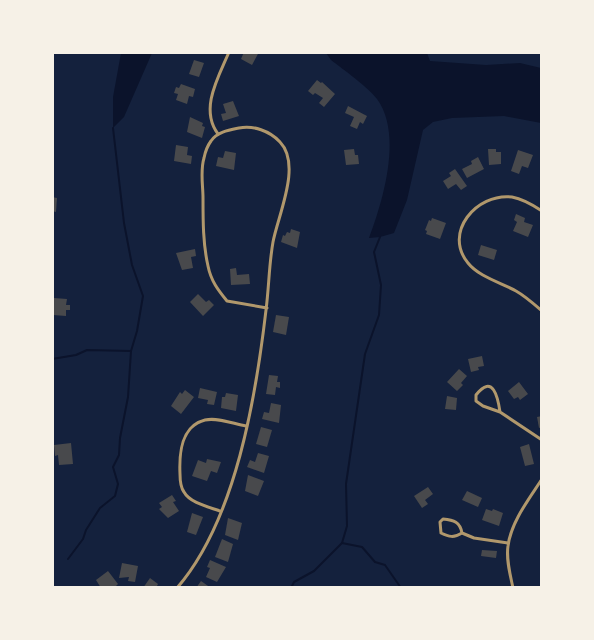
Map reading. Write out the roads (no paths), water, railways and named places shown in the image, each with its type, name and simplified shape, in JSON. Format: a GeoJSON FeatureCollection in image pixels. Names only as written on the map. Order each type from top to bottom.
{"type":"FeatureCollection","features":[{"type":"Feature","properties":{"kind":"street"},"geometry":{"type":"LineString","coordinates":[[218,134],[213,126],[210,101],[229,52]]}},
{"type":"Feature","properties":{"kind":"street"},"geometry":{"type":"LineString","coordinates":[[177,588],[195,564],[220,511],[233,476],[253,398],[267,308],[273,243],[290,175],[286,150],[280,141],[264,130],[244,127],[218,134],[211,141],[204,158],[203,218],[208,266],[215,286],[228,301],[267,308]]}},
{"type":"Feature","properties":{"kind":"street"},"geometry":{"type":"LineString","coordinates":[[542,211],[529,202],[512,197],[478,204],[466,217],[461,232],[460,249],[469,265],[519,292],[542,311]]}},
{"type":"Feature","properties":{"kind":"street"},"geometry":{"type":"LineString","coordinates":[[500,412],[496,392],[492,387],[487,386],[481,389],[476,395],[476,401],[500,412],[542,440]]}},
{"type":"Feature","properties":{"kind":"street"},"geometry":{"type":"LineString","coordinates":[[220,511],[195,502],[184,492],[180,477],[181,447],[186,434],[195,425],[207,420],[246,426]]}},
{"type":"Feature","properties":{"kind":"street"},"geometry":{"type":"LineString","coordinates":[[513,588],[508,543],[523,508],[542,479]]}},
{"type":"Feature","properties":{"kind":"street"},"geometry":{"type":"LineString","coordinates":[[443,519],[457,522],[462,533],[456,537],[441,533],[440,522],[443,519]]}},
{"type":"Feature","properties":{"kind":"street"},"geometry":{"type":"LineString","coordinates":[[462,533],[474,538],[508,543]]}},
{"type":"Feature","properties":{"kind":"water"},"geometry":{"type":"Polygon","coordinates":[[[121,53],[152,53],[124,117],[113,128],[113,97],[121,53]]]}},
{"type":"Feature","properties":{"kind":"water"},"geometry":{"type":"Polygon","coordinates":[[[326,53],[427,53],[430,61],[486,65],[520,63],[541,68],[541,123],[504,116],[452,118],[433,122],[423,130],[407,200],[394,233],[369,238],[385,187],[390,149],[389,130],[385,114],[373,94],[331,60],[326,53]]]}},
{"type":"Feature","properties":{"kind":"waterway"},"geometry":{"type":"LineString","coordinates":[[68,559],[83,539],[100,508],[115,496],[118,484],[113,467],[119,455],[128,397],[131,351],[143,296],[132,265],[124,223],[113,128]]}},
{"type":"Feature","properties":{"kind":"waterway"},"geometry":{"type":"LineString","coordinates":[[291,588],[294,582],[314,571],[342,543],[347,526],[346,484],[365,354],[379,315],[381,285],[374,252],[380,237]]}},
{"type":"Feature","properties":{"kind":"waterway"},"geometry":{"type":"LineString","coordinates":[[52,359],[76,355],[87,350],[131,351]]}},
{"type":"Feature","properties":{"kind":"waterway"},"geometry":{"type":"LineString","coordinates":[[342,543],[362,547],[375,562],[385,565],[401,588]]}}]}
